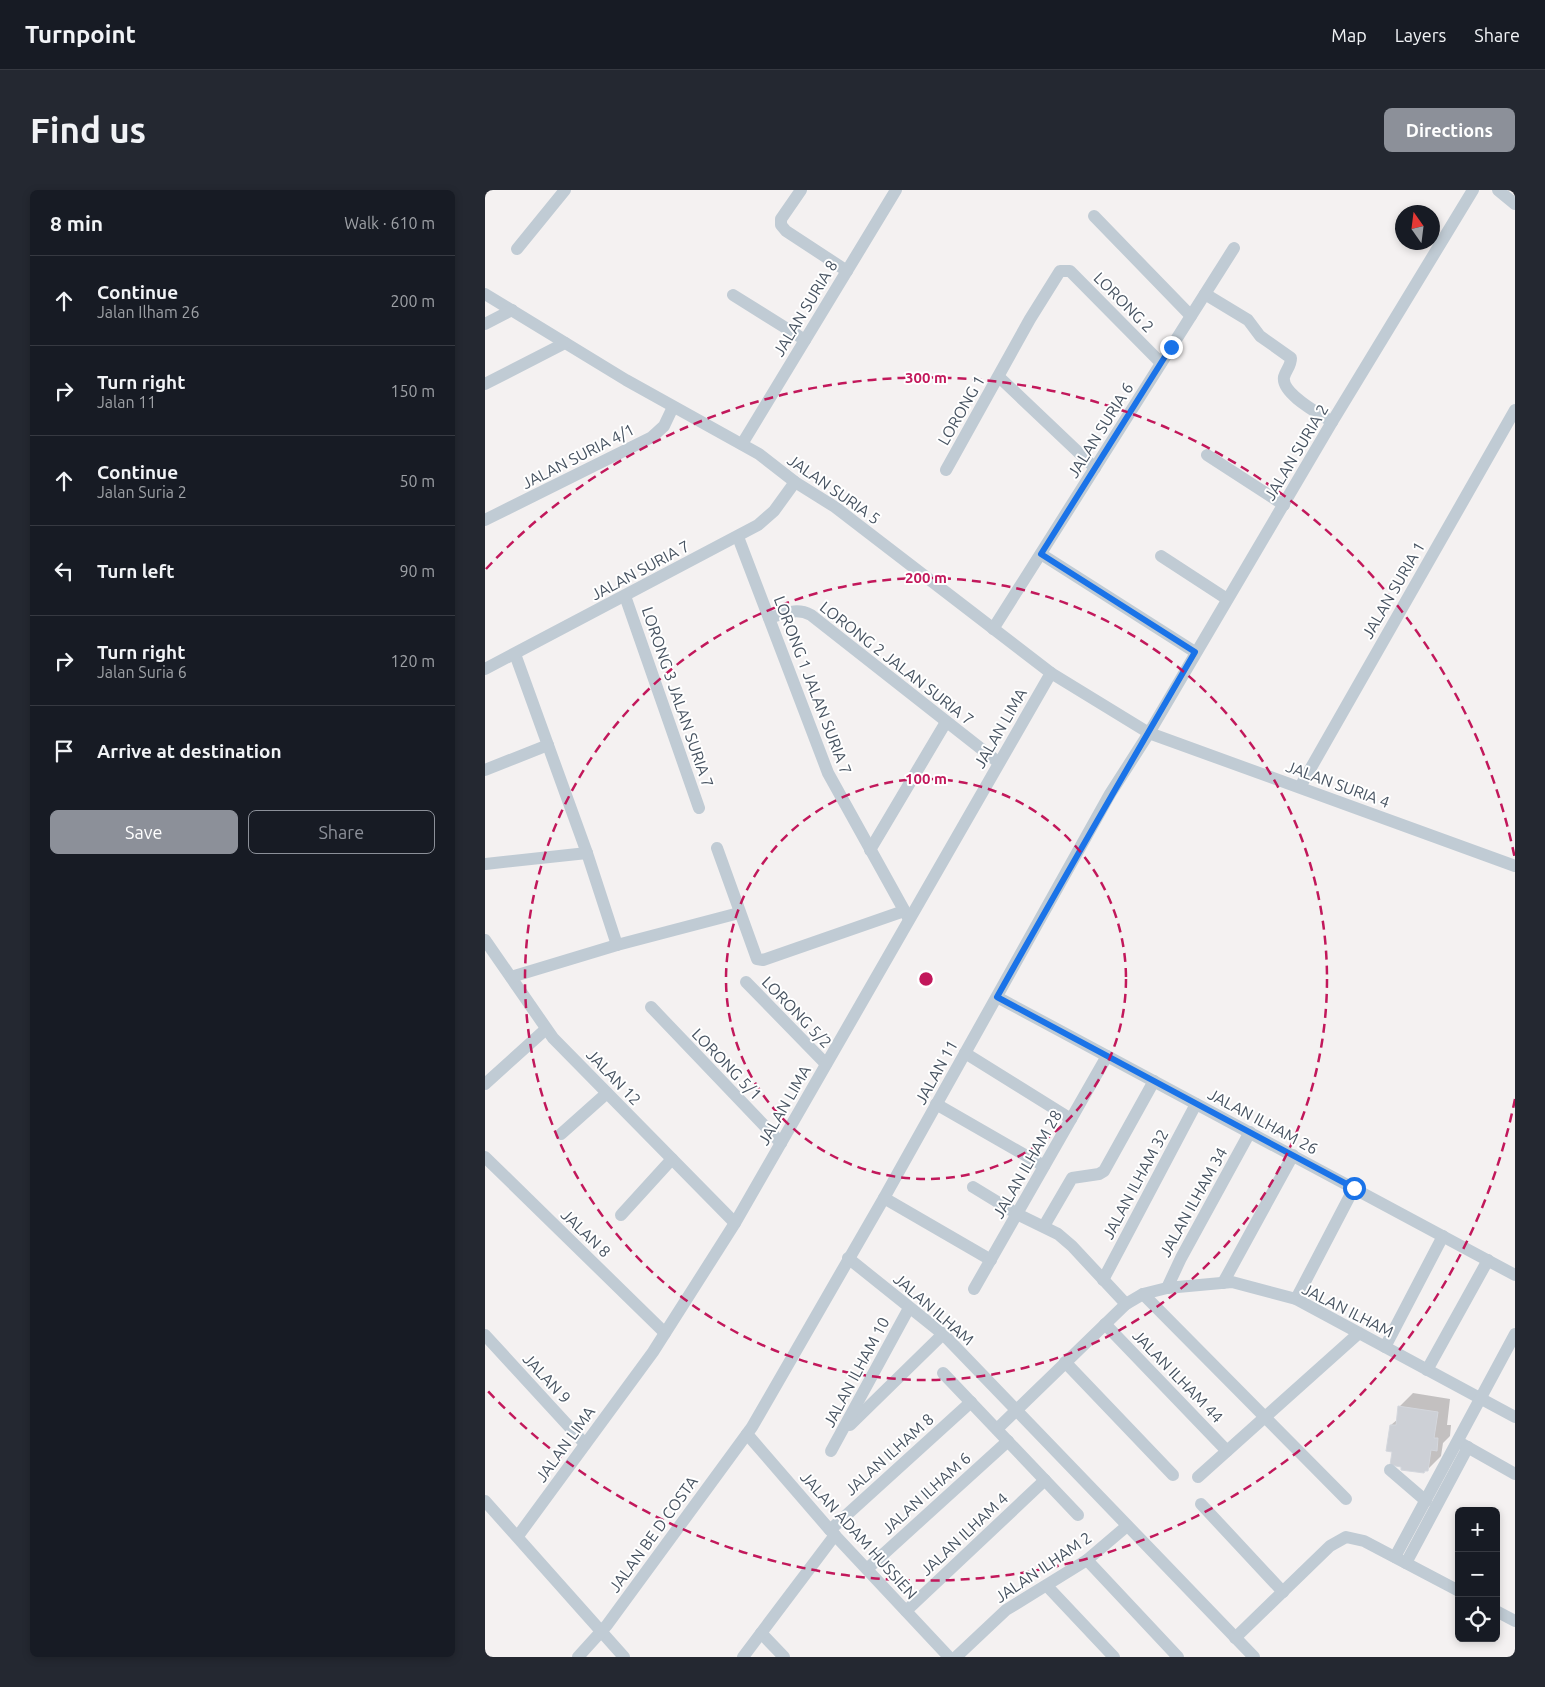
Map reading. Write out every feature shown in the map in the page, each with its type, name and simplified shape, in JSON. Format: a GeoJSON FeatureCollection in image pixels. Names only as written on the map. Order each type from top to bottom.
{"type":"FeatureCollection","features":[{"type":"Feature","properties":{"kind":"street"},"geometry":{"type":"LineString","coordinates":[[517,249],[565,190]]}},
{"type":"Feature","properties":{"kind":"street"},"geometry":{"type":"LineString","coordinates":[[801,190],[781,219],[781,225],[786,231],[847,271]]}},
{"type":"Feature","properties":{"kind":"street","name":"JALAN SURIA 8"},"geometry":{"type":"LineString","coordinates":[[742,444],[896,190]]}},
{"type":"Feature","properties":{"kind":"street"},"geometry":{"type":"LineString","coordinates":[[1498,190],[1515,204]]}},
{"type":"Feature","properties":{"kind":"street","name":"JALAN SURIA 2"},"geometry":{"type":"LineString","coordinates":[[1149,733],[1195,652],[1471,191]]}},
{"type":"Feature","properties":{"kind":"street"},"geometry":{"type":"LineString","coordinates":[[1094,216],[1191,316]]}},
{"type":"Feature","properties":{"kind":"street","name":"JALAN SURIA 6"},"geometry":{"type":"LineString","coordinates":[[993,629],[1234,248]]}},
{"type":"Feature","properties":{"kind":"street","name":"LORONG 2"},"geometry":{"type":"LineString","coordinates":[[999,377],[1060,271],[1070,271],[1161,363]]}},
{"type":"Feature","properties":{"kind":"street","name":"JALAN SURIA 5"},"geometry":{"type":"LineString","coordinates":[[485,294],[673,407],[742,444],[795,482],[835,507],[1051,673],[1149,733]]}},
{"type":"Feature","properties":{"kind":"street"},"geometry":{"type":"LineString","coordinates":[[1205,294],[1249,320],[1261,336],[1291,358],[1291,363],[1284,378],[1285,387],[1291,394],[1332,422]]}},
{"type":"Feature","properties":{"kind":"street"},"geometry":{"type":"LineString","coordinates":[[733,295],[805,340]]}},
{"type":"Feature","properties":{"kind":"street"},"geometry":{"type":"LineString","coordinates":[[485,324],[512,310]]}},
{"type":"Feature","properties":{"kind":"street"},"geometry":{"type":"LineString","coordinates":[[485,384],[565,343]]}},
{"type":"Feature","properties":{"kind":"street","name":"LORONG 1"},"geometry":{"type":"LineString","coordinates":[[946,470],[999,377],[1095,468]]}},
{"type":"Feature","properties":{"kind":"street","name":"JALAN SURIA 4/1"},"geometry":{"type":"LineString","coordinates":[[485,520],[652,437],[664,426],[673,407]]}},
{"type":"Feature","properties":{"kind":"street","name":"JALAN SURIA 1"},"geometry":{"type":"LineString","coordinates":[[1299,787],[1515,410]]}},
{"type":"Feature","properties":{"kind":"street"},"geometry":{"type":"LineString","coordinates":[[1207,456],[1284,504]]}},
{"type":"Feature","properties":{"kind":"street","name":"JALAN SURIA 7"},"geometry":{"type":"LineString","coordinates":[[485,669],[738,537],[775,511],[795,482]]}},
{"type":"Feature","properties":{"kind":"street","name":"LORONG 1 JALAN SURIA 7"},"geometry":{"type":"LineString","coordinates":[[738,537],[828,773],[906,915]]}},
{"type":"Feature","properties":{"kind":"street"},"geometry":{"type":"LineString","coordinates":[[1041,554],[1195,652]]}},
{"type":"Feature","properties":{"kind":"street"},"geometry":{"type":"LineString","coordinates":[[1161,556],[1227,599]]}},
{"type":"Feature","properties":{"kind":"street","name":"LORONG 3 JALAN SURIA 7"},"geometry":{"type":"LineString","coordinates":[[625,596],[699,808]]}},
{"type":"Feature","properties":{"kind":"street","name":"LORONG 2 JALAN SURIA 7"},"geometry":{"type":"LineString","coordinates":[[769,618],[796,610],[811,615],[998,762]]}},
{"type":"Feature","properties":{"kind":"street"},"geometry":{"type":"LineString","coordinates":[[515,654],[587,852],[617,945]]}},
{"type":"Feature","properties":{"kind":"street","name":"JALAN LIMA"},"geometry":{"type":"LineString","coordinates":[[518,1536],[665,1333],[735,1223],[826,1064],[906,915],[1051,673]]}},
{"type":"Feature","properties":{"kind":"street"},"geometry":{"type":"LineString","coordinates":[[870,850],[946,722]]}},
{"type":"Feature","properties":{"kind":"street","name":"JALAN SURIA 4"},"geometry":{"type":"LineString","coordinates":[[1149,733],[1515,866]]}},
{"type":"Feature","properties":{"kind":"street","name":"JALAN 11"},"geometry":{"type":"LineString","coordinates":[[749,1431],[884,1198],[1111,794],[1149,733]]}},
{"type":"Feature","properties":{"kind":"street"},"geometry":{"type":"LineString","coordinates":[[485,770],[548,745]]}},
{"type":"Feature","properties":{"kind":"street"},"geometry":{"type":"LineString","coordinates":[[717,848],[757,959],[763,960],[906,915]]}},
{"type":"Feature","properties":{"kind":"street"},"geometry":{"type":"LineString","coordinates":[[485,864],[587,852]]}},
{"type":"Feature","properties":{"kind":"street"},"geometry":{"type":"LineString","coordinates":[[511,977],[617,945],[739,912]]}},
{"type":"Feature","properties":{"kind":"street","name":"JALAN 12"},"geometry":{"type":"LineString","coordinates":[[485,940],[546,1029],[735,1223]]}},
{"type":"Feature","properties":{"kind":"street","name":"LORONG 5/2"},"geometry":{"type":"LineString","coordinates":[[746,982],[826,1064]]}},
{"type":"Feature","properties":{"kind":"street","name":"JALAN ILHAM 26"},"geometry":{"type":"LineString","coordinates":[[997,997],[1515,1274]]}},
{"type":"Feature","properties":{"kind":"street","name":"LORONG 5/1"},"geometry":{"type":"LineString","coordinates":[[651,1007],[781,1143]]}},
{"type":"Feature","properties":{"kind":"street"},"geometry":{"type":"LineString","coordinates":[[485,1084],[546,1029]]}},
{"type":"Feature","properties":{"kind":"street"},"geometry":{"type":"LineString","coordinates":[[965,1053],[1071,1119]]}},
{"type":"Feature","properties":{"kind":"street","name":"JALAN ILHAM 28"},"geometry":{"type":"LineString","coordinates":[[975,1288],[1107,1056]]}},
{"type":"Feature","properties":{"kind":"street"},"geometry":{"type":"LineString","coordinates":[[1044,1226],[1072,1178],[1099,1174],[1104,1170],[1153,1081]]}},
{"type":"Feature","properties":{"kind":"street"},"geometry":{"type":"LineString","coordinates":[[561,1134],[607,1093]]}},
{"type":"Feature","properties":{"kind":"street"},"geometry":{"type":"LineString","coordinates":[[936,1104],[1045,1166]]}},
{"type":"Feature","properties":{"kind":"street","name":"JALAN ILHAM 32"},"geometry":{"type":"LineString","coordinates":[[1103,1280],[1196,1104]]}},
{"type":"Feature","properties":{"kind":"street","name":"JALAN ILHAM 34"},"geometry":{"type":"LineString","coordinates":[[1167,1288],[1173,1273],[1250,1132]]}},
{"type":"Feature","properties":{"kind":"street"},"geometry":{"type":"LineString","coordinates":[[1223,1282],[1293,1155]]}},
{"type":"Feature","properties":{"kind":"street","name":"JALAN 8"},"geometry":{"type":"LineString","coordinates":[[485,1157],[665,1333]]}},
{"type":"Feature","properties":{"kind":"street"},"geometry":{"type":"LineString","coordinates":[[621,1215],[672,1159]]}},
{"type":"Feature","properties":{"kind":"street"},"geometry":{"type":"LineString","coordinates":[[973,1187],[1017,1214],[1044,1226],[1072,1246],[1126,1304]]}},
{"type":"Feature","properties":{"kind":"street"},"geometry":{"type":"LineString","coordinates":[[1296,1300],[1354,1188]]}},
{"type":"Feature","properties":{"kind":"street"},"geometry":{"type":"LineString","coordinates":[[884,1198],[991,1260]]}},
{"type":"Feature","properties":{"kind":"street"},"geometry":{"type":"LineString","coordinates":[[1385,1347],[1443,1236]]}},
{"type":"Feature","properties":{"kind":"street","name":"JALAN ILHAM"},"geometry":{"type":"LineString","coordinates":[[848,1258],[943,1334],[1235,1638],[1248,1655]]}},
{"type":"Feature","properties":{"kind":"street"},"geometry":{"type":"LineString","coordinates":[[1427,1370],[1488,1260]]}},
{"type":"Feature","properties":{"kind":"street","name":"JALAN ILHAM"},"geometry":{"type":"LineString","coordinates":[[1017,1409],[1126,1304],[1143,1294],[1167,1288],[1232,1282],[1296,1300],[1515,1417]]}},
{"type":"Feature","properties":{"kind":"street"},"geometry":{"type":"LineString","coordinates":[[1143,1294],[1346,1499]]}},
{"type":"Feature","properties":{"kind":"street","name":"JALAN ILHAM 10"},"geometry":{"type":"LineString","coordinates":[[831,1451],[842,1434],[909,1308]]}},
{"type":"Feature","properties":{"kind":"street","name":"JALAN ILHAM 44"},"geometry":{"type":"LineString","coordinates":[[1105,1324],[1227,1451]]}},
{"type":"Feature","properties":{"kind":"street"},"geometry":{"type":"LineString","coordinates":[[1198,1477],[1359,1333]]}},
{"type":"Feature","properties":{"kind":"street"},"geometry":{"type":"LineString","coordinates":[[842,1434],[943,1334]]}},
{"type":"Feature","properties":{"kind":"street"},"geometry":{"type":"LineString","coordinates":[[1401,1560],[1463,1444],[1481,1399],[1515,1334]]}},
{"type":"Feature","properties":{"kind":"street","name":"JALAN 9"},"geometry":{"type":"LineString","coordinates":[[485,1335],[585,1444]]}},
{"type":"Feature","properties":{"kind":"street"},"geometry":{"type":"LineString","coordinates":[[1065,1362],[1173,1475]]}},
{"type":"Feature","properties":{"kind":"street"},"geometry":{"type":"LineString","coordinates":[[943,1373],[1078,1515]]}},
{"type":"Feature","properties":{"kind":"street","name":"JALAN ILHAM 8"},"geometry":{"type":"LineString","coordinates":[[743,1657],[833,1532],[971,1402]]}},
{"type":"Feature","properties":{"kind":"street"},"geometry":{"type":"LineString","coordinates":[[997,1429],[1017,1409]]}},
{"type":"Feature","properties":{"kind":"street","name":"JALAN ADAM HUSSIEN"},"geometry":{"type":"LineString","coordinates":[[749,1431],[833,1532],[949,1657]]}},
{"type":"Feature","properties":{"kind":"street","name":"JALAN BE D COSTA"},"geometry":{"type":"LineString","coordinates":[[578,1657],[601,1631],[749,1431]]}},
{"type":"Feature","properties":{"kind":"street","name":"JALAN ILHAM 6"},"geometry":{"type":"LineString","coordinates":[[867,1569],[1008,1441]]}},
{"type":"Feature","properties":{"kind":"street"},"geometry":{"type":"LineString","coordinates":[[1463,1444],[1515,1474]]}},
{"type":"Feature","properties":{"kind":"street"},"geometry":{"type":"LineString","coordinates":[[1401,1560],[1426,1501],[1463,1444]]}},
{"type":"Feature","properties":{"kind":"street"},"geometry":{"type":"LineString","coordinates":[[1390,1470],[1426,1501]]}},
{"type":"Feature","properties":{"kind":"street","name":"JALAN ILHAM 4"},"geometry":{"type":"LineString","coordinates":[[906,1611],[1045,1480]]}},
{"type":"Feature","properties":{"kind":"street"},"geometry":{"type":"LineString","coordinates":[[485,1501],[624,1657]]}},
{"type":"Feature","properties":{"kind":"street"},"geometry":{"type":"LineString","coordinates":[[1201,1504],[1283,1592]]}},
{"type":"Feature","properties":{"kind":"street","name":"JALAN ILHAM 2"},"geometry":{"type":"LineString","coordinates":[[956,1657],[1006,1610],[1087,1560],[1127,1526]]}},
{"type":"Feature","properties":{"kind":"street"},"geometry":{"type":"LineString","coordinates":[[1235,1638],[1330,1546],[1346,1537],[1364,1541],[1455,1589]]}},
{"type":"Feature","properties":{"kind":"street"},"geometry":{"type":"LineString","coordinates":[[1087,1560],[1178,1657]]}},
{"type":"Feature","properties":{"kind":"street"},"geometry":{"type":"LineString","coordinates":[[1047,1586],[1114,1657]]}},
{"type":"Feature","properties":{"kind":"street"},"geometry":{"type":"LineString","coordinates":[[1500,1613],[1515,1622]]}},
{"type":"Feature","properties":{"kind":"street"},"geometry":{"type":"LineString","coordinates":[[761,1633],[784,1657]]}},
{"type":"Feature","properties":{"kind":"building"},"geometry":{"type":"Polygon","coordinates":[[[1398,1406],[1438,1412],[1434,1438],[1438,1438],[1437,1451],[1431,1450],[1428,1471],[1424,1473],[1401,1470],[1401,1467],[1390,1465],[1392,1452],[1386,1451],[1390,1425],[1396,1425],[1398,1406]]]}},
{"type":"Feature","properties":{"kind":"route"},"geometry":{"type":"LineString","coordinates":[[1171,347],[1041,554],[1195,652],[1149,733],[1111,794],[997,997],[1354,1188]]}}]}
